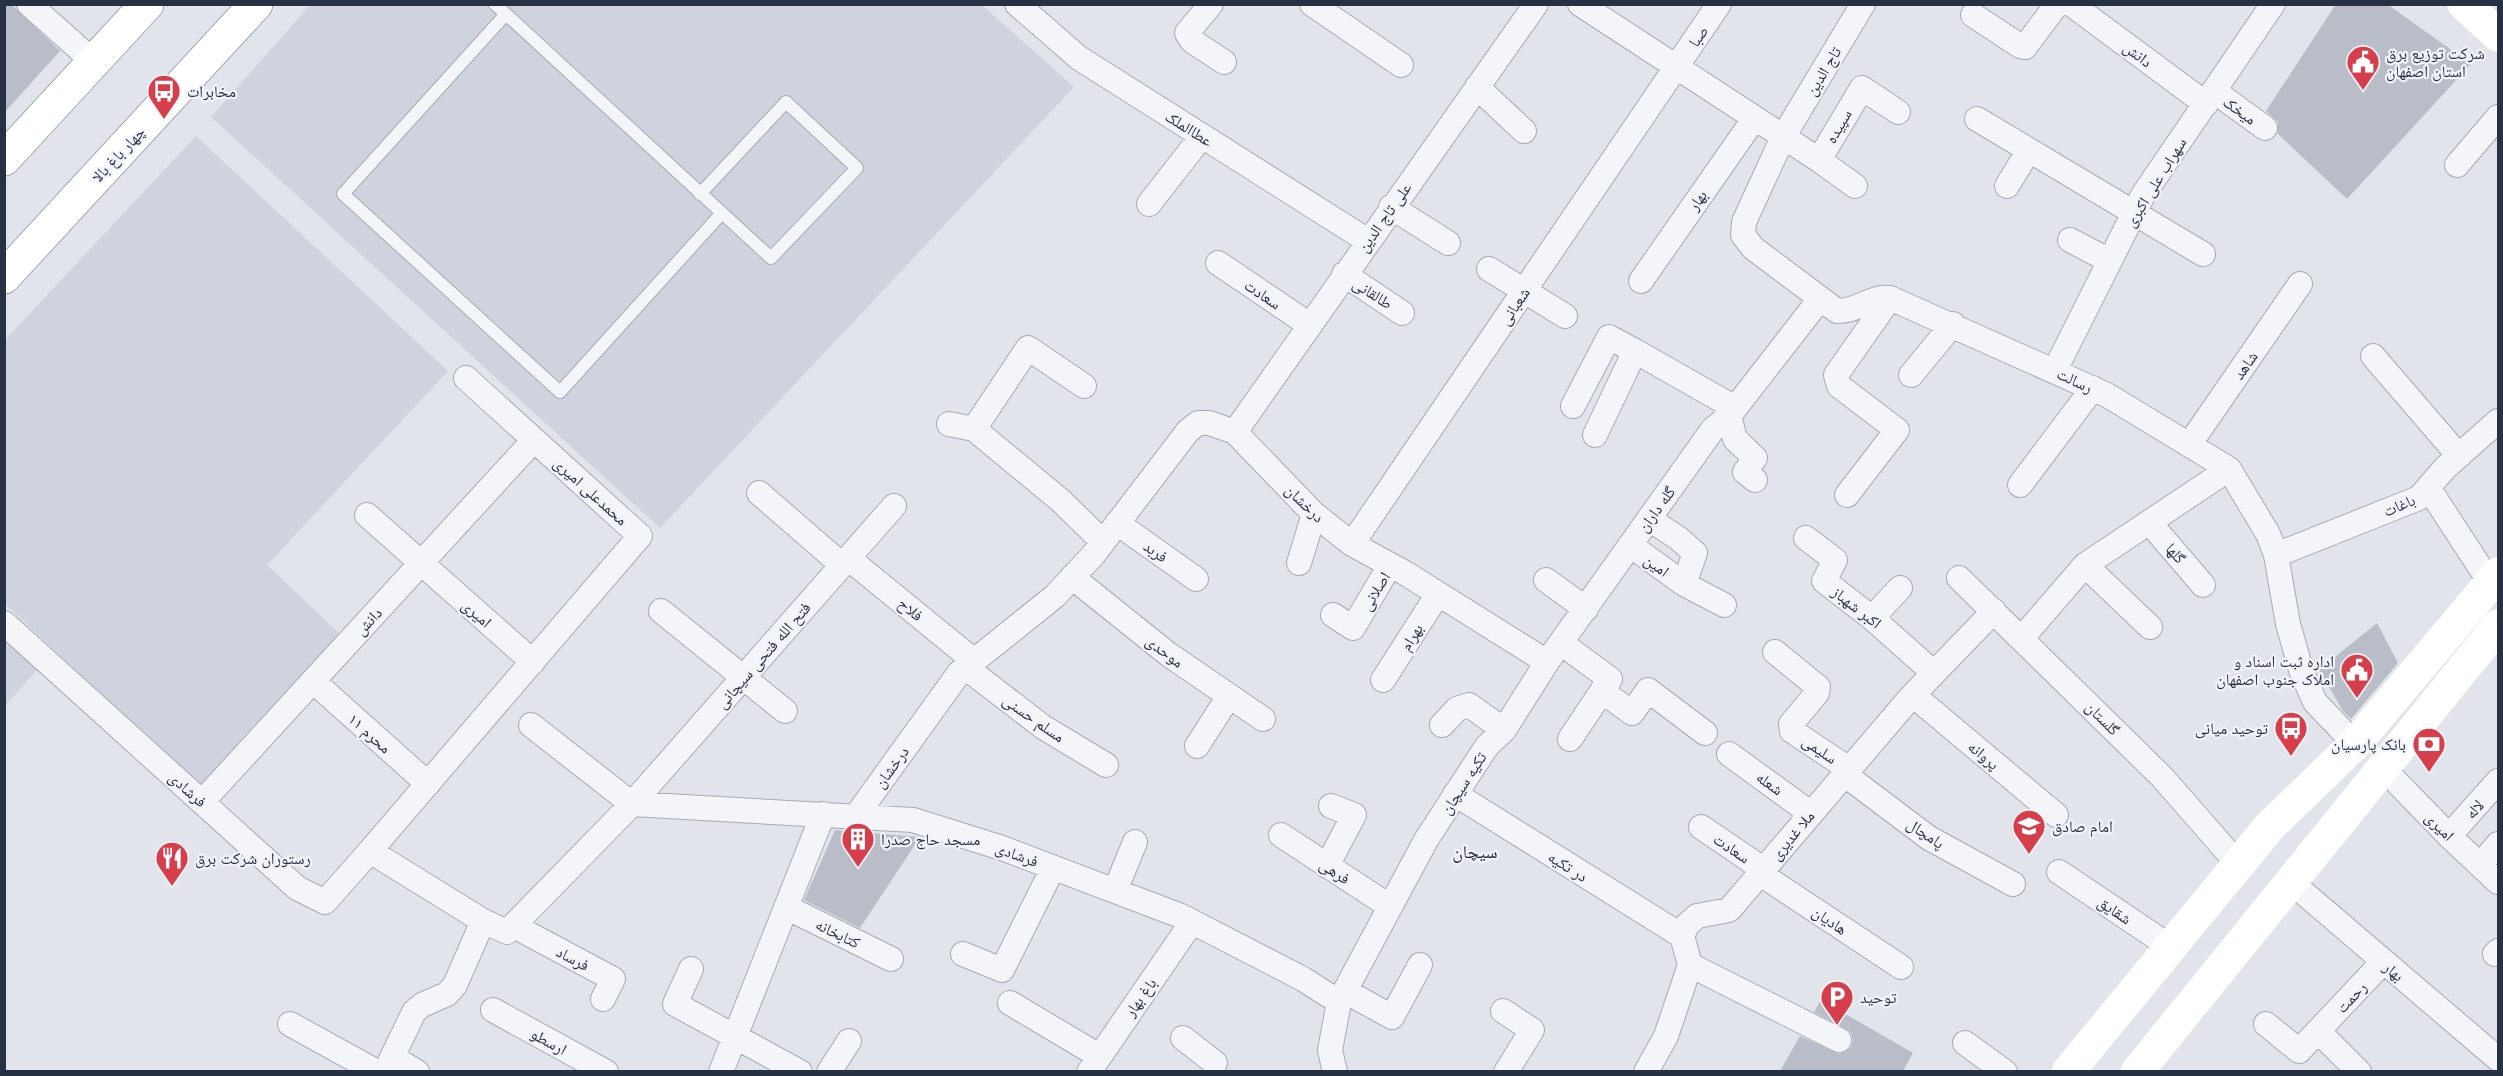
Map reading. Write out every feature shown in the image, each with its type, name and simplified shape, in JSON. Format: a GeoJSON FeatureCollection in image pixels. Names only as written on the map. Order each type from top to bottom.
{"type":"FeatureCollection","features":[{"type":"Feature","properties":{"kind":"main road"},"geometry":{"type":"LineString","coordinates":[[4,159],[147,4]]}},
{"type":"Feature","properties":{"kind":"main road","name":"چهار باغ بالا"},"geometry":{"type":"LineString","coordinates":[[4,278],[256,4]]}},
{"type":"Feature","properties":{"kind":"main road"},"geometry":{"type":"LineString","coordinates":[[2464,4],[2499,35]]}},
{"type":"Feature","properties":{"kind":"main road"},"geometry":{"type":"LineString","coordinates":[[2494,4],[2499,9]]}},
{"type":"Feature","properties":{"kind":"main road"},"geometry":{"type":"LineString","coordinates":[[2068,1071],[2172,948],[2270,826],[2355,744],[2495,579]]}},
{"type":"Feature","properties":{"kind":"main road"},"geometry":{"type":"LineString","coordinates":[[2137,1071],[2469,662],[2496,632]]}},
{"type":"Feature","properties":{"kind":"main road"},"geometry":{"type":"LineString","coordinates":[[2440,643],[2469,662]]}},
{"type":"Feature","properties":{"kind":"street"},"geometry":{"type":"LineString","coordinates":[[29,4],[94,62]]}},
{"type":"Feature","properties":{"kind":"street","name":"عطاالملک"},"geometry":{"type":"LineString","coordinates":[[1017,4],[1079,58],[1368,240]]}},
{"type":"Feature","properties":{"kind":"street"},"geometry":{"type":"LineString","coordinates":[[1211,4],[1187,33],[1188,37],[1224,62]]}},
{"type":"Feature","properties":{"kind":"street"},"geometry":{"type":"LineString","coordinates":[[1312,4],[1401,65]]}},
{"type":"Feature","properties":{"kind":"street","name":"علی تاج الدین"},"geometry":{"type":"LineString","coordinates":[[1235,432],[1308,324],[1536,4]]}},
{"type":"Feature","properties":{"kind":"street"},"geometry":{"type":"LineString","coordinates":[[1580,4],[1783,137],[1744,222],[1743,235],[1752,248],[1837,311],[1848,311],[1878,299],[1890,298]]}},
{"type":"Feature","properties":{"kind":"street","name":"صبا"},"geometry":{"type":"LineString","coordinates":[[1677,68],[1719,4]]}},
{"type":"Feature","properties":{"kind":"street","name":"تاج الدین"},"geometry":{"type":"LineString","coordinates":[[1783,137],[1863,4]]}},
{"type":"Feature","properties":{"kind":"street"},"geometry":{"type":"LineString","coordinates":[[1973,15],[2025,47],[2056,4]]}},
{"type":"Feature","properties":{"kind":"street","name":"دانش"},"geometry":{"type":"LineString","coordinates":[[2071,4],[2210,97]]}},
{"type":"Feature","properties":{"kind":"street","name":"سهراب علی اکبری"},"geometry":{"type":"LineString","coordinates":[[2055,370],[2134,213],[2273,4]]}},
{"type":"Feature","properties":{"kind":"street","name":"شعبانی"},"geometry":{"type":"LineString","coordinates":[[1352,544],[1677,68]]}},
{"type":"Feature","properties":{"kind":"street"},"geometry":{"type":"LineString","coordinates":[[1477,87],[1524,131]]}},
{"type":"Feature","properties":{"kind":"street","name":"سپیده"},"geometry":{"type":"LineString","coordinates":[[1783,137],[1819,160],[1862,88],[1898,112]]}},
{"type":"Feature","properties":{"kind":"street","name":"میخک"},"geometry":{"type":"LineString","coordinates":[[2210,97],[2265,128]]}},
{"type":"Feature","properties":{"kind":"street"},"geometry":{"type":"LineString","coordinates":[[2457,165],[2499,117]]}},
{"type":"Feature","properties":{"kind":"street","name":"بهار"},"geometry":{"type":"LineString","coordinates":[[1641,281],[1754,118]]}},
{"type":"Feature","properties":{"kind":"street"},"geometry":{"type":"LineString","coordinates":[[1977,119],[2203,254]]}},
{"type":"Feature","properties":{"kind":"street"},"geometry":{"type":"LineString","coordinates":[[1149,204],[1202,136]]}},
{"type":"Feature","properties":{"kind":"street"},"geometry":{"type":"LineString","coordinates":[[2007,186],[2029,150]]}},
{"type":"Feature","properties":{"kind":"street"},"geometry":{"type":"LineString","coordinates":[[1819,160],[1855,186]]}},
{"type":"Feature","properties":{"kind":"street"},"geometry":{"type":"LineString","coordinates":[[1391,207],[1448,243]]}},
{"type":"Feature","properties":{"kind":"street"},"geometry":{"type":"LineString","coordinates":[[2070,240],[2110,261]]}},
{"type":"Feature","properties":{"kind":"street","name":"سعادت"},"geometry":{"type":"LineString","coordinates":[[1218,263],[1308,324]]}},
{"type":"Feature","properties":{"kind":"street"},"geometry":{"type":"LineString","coordinates":[[1489,268],[1565,316]]}},
{"type":"Feature","properties":{"kind":"street","name":"طالقانی"},"geometry":{"type":"LineString","coordinates":[[1344,274],[1402,313]]}},
{"type":"Feature","properties":{"kind":"street","name":"شاهد"},"geometry":{"type":"LineString","coordinates":[[2189,445],[2300,284]]}},
{"type":"Feature","properties":{"kind":"street"},"geometry":{"type":"LineString","coordinates":[[1847,495],[1897,430],[1839,386],[1836,375],[1890,298]]}},
{"type":"Feature","properties":{"kind":"street","name":"رسالت"},"geometry":{"type":"LineString","coordinates":[[1890,298],[2093,388],[2229,469],[2268,534],[2276,555],[2288,624],[2301,670],[2315,702],[2355,744]]}},
{"type":"Feature","properties":{"kind":"street","name":"گله داران"},"geometry":{"type":"LineString","coordinates":[[1504,730],[1554,652],[1713,429],[1732,412],[1820,299]]}},
{"type":"Feature","properties":{"kind":"street"},"geometry":{"type":"LineString","coordinates":[[1911,375],[1953,324]]}},
{"type":"Feature","properties":{"kind":"street"},"geometry":{"type":"LineString","coordinates":[[1573,406],[1609,336],[1732,412],[1735,439],[1755,458],[1744,472],[1755,480]]}},
{"type":"Feature","properties":{"kind":"street"},"geometry":{"type":"LineString","coordinates":[[974,429],[1028,348],[1084,386]]}},
{"type":"Feature","properties":{"kind":"street"},"geometry":{"type":"LineString","coordinates":[[1595,435],[1635,351]]}},
{"type":"Feature","properties":{"kind":"street"},"geometry":{"type":"LineString","coordinates":[[2373,356],[2459,456]]}},
{"type":"Feature","properties":{"kind":"street","name":"محمدعلی امیری"},"geometry":{"type":"LineString","coordinates":[[466,378],[640,536],[504,696]]}},
{"type":"Feature","properties":{"kind":"street"},"geometry":{"type":"LineString","coordinates":[[2020,484],[2093,388]]}},
{"type":"Feature","properties":{"kind":"street","name":"باغات"},"geometry":{"type":"LineString","coordinates":[[2276,555],[2419,498],[2445,468],[2499,422]]}},
{"type":"Feature","properties":{"kind":"street","name":"درخشان"},"geometry":{"type":"LineString","coordinates":[[856,816],[969,663],[1055,596],[1110,533],[1198,423],[1209,423],[1235,432],[1314,514],[1352,544],[1438,594],[1610,679],[1602,691]]}},
{"type":"Feature","properties":{"kind":"street"},"geometry":{"type":"LineString","coordinates":[[949,424],[974,429],[1060,500],[1110,533]]}},
{"type":"Feature","properties":{"kind":"street","name":"دانش"},"geometry":{"type":"LineString","coordinates":[[202,802],[534,440]]}},
{"type":"Feature","properties":{"kind":"street"},"geometry":{"type":"LineString","coordinates":[[2022,638],[2085,565],[2229,469]]}},
{"type":"Feature","properties":{"kind":"street"},"geometry":{"type":"LineString","coordinates":[[2429,489],[2495,579]]}},
{"type":"Feature","properties":{"kind":"street","name":"فلاح"},"geometry":{"type":"LineString","coordinates":[[759,493],[969,663]]}},
{"type":"Feature","properties":{"kind":"street","name":"فتح الله فتحی سیچانی"},"geometry":{"type":"LineString","coordinates":[[632,804],[894,506]]}},
{"type":"Feature","properties":{"kind":"street","name":"امیری"},"geometry":{"type":"LineString","coordinates":[[367,514],[533,662]]}},
{"type":"Feature","properties":{"kind":"street"},"geometry":{"type":"LineString","coordinates":[[1299,563],[1314,514]]}},
{"type":"Feature","properties":{"kind":"street"},"geometry":{"type":"LineString","coordinates":[[1649,519],[1678,538],[1695,553],[1684,584]]}},
{"type":"Feature","properties":{"kind":"street","name":"گلها"},"geometry":{"type":"LineString","coordinates":[[2149,522],[2203,585]]}},
{"type":"Feature","properties":{"kind":"street","name":"فربد"},"geometry":{"type":"LineString","coordinates":[[1110,533],[1196,579]]}},
{"type":"Feature","properties":{"kind":"street","name":"اکبر شهباز"},"geometry":{"type":"LineString","coordinates":[[1806,538],[1835,560],[1824,581],[1872,618],[1934,673]]}},
{"type":"Feature","properties":{"kind":"street","name":"امین"},"geometry":{"type":"LineString","coordinates":[[1630,545],[1684,584],[1724,605]]}},
{"type":"Feature","properties":{"kind":"street","name":"اصلانی"},"geometry":{"type":"LineString","coordinates":[[1333,615],[1353,628],[1390,565]]}},
{"type":"Feature","properties":{"kind":"street"},"geometry":{"type":"LineString","coordinates":[[2085,565],[2150,627]]}},
{"type":"Feature","properties":{"kind":"street","name":"موحدی"},"geometry":{"type":"LineString","coordinates":[[1072,578],[1168,654],[1263,719]]}},
{"type":"Feature","properties":{"kind":"street","name":"گلستان"},"geometry":{"type":"LineString","coordinates":[[1959,579],[2162,777],[2239,866]]}},
{"type":"Feature","properties":{"kind":"street"},"geometry":{"type":"LineString","coordinates":[[1546,580],[1586,609]]}},
{"type":"Feature","properties":{"kind":"street"},"geometry":{"type":"LineString","coordinates":[[1872,618],[1900,588]]}},
{"type":"Feature","properties":{"kind":"street","name":"بهرام"},"geometry":{"type":"LineString","coordinates":[[1383,680],[1438,594]]}},
{"type":"Feature","properties":{"kind":"street"},"geometry":{"type":"LineString","coordinates":[[661,611],[784,711]]}},
{"type":"Feature","properties":{"kind":"street","name":"ملا غدیری"},"geometry":{"type":"LineString","coordinates":[[1682,936],[1687,925],[1697,916],[1729,910],[1913,695],[1994,611]]}},
{"type":"Feature","properties":{"kind":"street","name":"فرشادی"},"geometry":{"type":"LineString","coordinates":[[4,623],[297,888],[325,902],[504,696]]}},
{"type":"Feature","properties":{"kind":"street","name":"سلیمی"},"geometry":{"type":"LineString","coordinates":[[1774,652],[1818,687],[1816,693],[1791,724],[1792,731],[1846,771]]}},
{"type":"Feature","properties":{"kind":"street","name":"مسلم حسنی"},"geometry":{"type":"LineString","coordinates":[[969,663],[1043,728],[1106,765]]}},
{"type":"Feature","properties":{"kind":"street","name":"۱۱ محرم"},"geometry":{"type":"LineString","coordinates":[[313,681],[428,784]]}},
{"type":"Feature","properties":{"kind":"street"},"geometry":{"type":"LineString","coordinates":[[1570,739],[1602,691],[1632,712],[1648,690],[1705,733]]}},
{"type":"Feature","properties":{"kind":"street","name":"پروانه"},"geometry":{"type":"LineString","coordinates":[[1913,695],[2056,815]]}},
{"type":"Feature","properties":{"kind":"street"},"geometry":{"type":"LineString","coordinates":[[1197,746],[1229,696]]}},
{"type":"Feature","properties":{"kind":"street"},"geometry":{"type":"LineString","coordinates":[[1443,725],[1457,708],[1469,705],[1504,730]]}},
{"type":"Feature","properties":{"kind":"street"},"geometry":{"type":"LineString","coordinates":[[370,851],[483,921],[507,932],[632,804],[531,725]]}},
{"type":"Feature","properties":{"kind":"street","name":"تکیه سیچان"},"geometry":{"type":"LineString","coordinates":[[1389,906],[1455,794],[1487,746],[1504,730]]}},
{"type":"Feature","properties":{"kind":"street","name":"شعله"},"geometry":{"type":"LineString","coordinates":[[1729,754],[1810,813]]}},
{"type":"Feature","properties":{"kind":"street","name":"امیری"},"geometry":{"type":"LineString","coordinates":[[2384,768],[2449,836],[2499,882]]}},
{"type":"Feature","properties":{"kind":"street","name":"پامچال"},"geometry":{"type":"LineString","coordinates":[[1846,771],[1929,838],[2013,884]]}},
{"type":"Feature","properties":{"kind":"street","name":"لاله"},"geometry":{"type":"LineString","coordinates":[[2449,836],[2499,781]]}},
{"type":"Feature","properties":{"kind":"street","name":"در تکیه"},"geometry":{"type":"LineString","coordinates":[[1455,794],[1682,936]]}},
{"type":"Feature","properties":{"kind":"street","name":"فرشادی"},"geometry":{"type":"LineString","coordinates":[[632,804],[913,820],[1002,848],[1192,922],[1302,979],[1392,1017],[1420,965]]}},
{"type":"Feature","properties":{"kind":"street"},"geometry":{"type":"LineString","coordinates":[[1328,866],[1354,815],[1331,806]]}},
{"type":"Feature","properties":{"kind":"street"},"geometry":{"type":"LineString","coordinates":[[721,1071],[823,814]]}},
{"type":"Feature","properties":{"kind":"street","name":"سعادت"},"geometry":{"type":"LineString","coordinates":[[1701,827],[1761,871]]}},
{"type":"Feature","properties":{"kind":"street","name":"فرهی"},"geometry":{"type":"LineString","coordinates":[[1281,835],[1389,906]]}},
{"type":"Feature","properties":{"kind":"street"},"geometry":{"type":"LineString","coordinates":[[1115,891],[1135,842]]}},
{"type":"Feature","properties":{"kind":"street"},"geometry":{"type":"LineString","coordinates":[[2480,865],[2499,844]]}},
{"type":"Feature","properties":{"kind":"street"},"geometry":{"type":"LineString","coordinates":[[963,954],[1002,970],[1053,867]]}},
{"type":"Feature","properties":{"kind":"street","name":"هادیان"},"geometry":{"type":"LineString","coordinates":[[1761,871],[1901,967]]}},
{"type":"Feature","properties":{"kind":"street","name":"شقایق"},"geometry":{"type":"LineString","coordinates":[[2059,872],[2172,948]]}},
{"type":"Feature","properties":{"kind":"street","name":"بهار"},"geometry":{"type":"LineString","coordinates":[[2291,882],[2499,1059]]}},
{"type":"Feature","properties":{"kind":"street"},"geometry":{"type":"LineString","coordinates":[[1334,1071],[1330,1050],[1342,997],[1389,906]]}},
{"type":"Feature","properties":{"kind":"street","name":"کتابخانه"},"geometry":{"type":"LineString","coordinates":[[786,907],[891,959]]}},
{"type":"Feature","properties":{"kind":"street"},"geometry":{"type":"LineString","coordinates":[[385,1067],[414,1012],[422,1005],[447,994],[455,985],[483,921]]}},
{"type":"Feature","properties":{"kind":"street","name":"باغ بهار"},"geometry":{"type":"LineString","coordinates":[[1094,1064],[1192,922]]}},
{"type":"Feature","properties":{"kind":"street","name":"فرساد"},"geometry":{"type":"LineString","coordinates":[[514,926],[613,979],[603,999]]}},
{"type":"Feature","properties":{"kind":"street"},"geometry":{"type":"LineString","coordinates":[[1646,1071],[1666,1036],[1690,965],[1682,936]]}},
{"type":"Feature","properties":{"kind":"street","name":"رحمت"},"geometry":{"type":"LineString","coordinates":[[2266,1024],[2299,1051],[2383,962]]}},
{"type":"Feature","properties":{"kind":"street"},"geometry":{"type":"LineString","coordinates":[[1690,965],[1839,1040]]}},
{"type":"Feature","properties":{"kind":"street"},"geometry":{"type":"LineString","coordinates":[[691,969],[675,1004],[800,1071]]}},
{"type":"Feature","properties":{"kind":"street"},"geometry":{"type":"LineString","coordinates":[[1010,1003],[1094,1064]]}},
{"type":"Feature","properties":{"kind":"street","name":"ارسطو"},"geometry":{"type":"LineString","coordinates":[[493,1010],[606,1071]]}},
{"type":"Feature","properties":{"kind":"street"},"geometry":{"type":"LineString","coordinates":[[1503,1011],[1532,1030],[1506,1071]]}},
{"type":"Feature","properties":{"kind":"street"},"geometry":{"type":"LineString","coordinates":[[290,1024],[385,1067],[417,1071]]}},
{"type":"Feature","properties":{"kind":"street"},"geometry":{"type":"LineString","coordinates":[[2318,1031],[2359,1071]]}},
{"type":"Feature","properties":{"kind":"street"},"geometry":{"type":"LineString","coordinates":[[1183,1038],[1217,1069]]}},
{"type":"Feature","properties":{"kind":"street"},"geometry":{"type":"LineString","coordinates":[[829,1071],[849,1041]]}},
{"type":"Feature","properties":{"kind":"street"},"geometry":{"type":"LineString","coordinates":[[1965,1043],[2005,1071]]}},
{"type":"Feature","properties":{"kind":"lane"},"geometry":{"type":"LineString","coordinates":[[495,4],[700,194],[771,258],[857,168],[786,102],[700,194]]}},
{"type":"Feature","properties":{"kind":"lane"},"geometry":{"type":"LineString","coordinates":[[506,14],[343,194],[560,392],[722,213]]}},
{"type":"Feature","properties":{"kind":"shaded area"},"geometry":{"type":"Polygon","coordinates":[[[311,4],[982,5],[1074,87],[660,528],[211,117],[311,4]]]}},
{"type":"Feature","properties":{"kind":"shaded area"},"geometry":{"type":"Polygon","coordinates":[[[196,136],[448,371],[267,565],[342,636],[201,787],[5,604],[4,341],[196,136]]]}},
{"type":"Feature","properties":{"kind":"shaded area"},"geometry":{"type":"Polygon","coordinates":[[[5,641],[37,670],[5,706],[5,641]]]}},
{"type":"Feature","properties":{"kind":"building"},"geometry":{"type":"Polygon","coordinates":[[[4,4],[11,4],[60,51],[4,113],[4,4]]]}},
{"type":"Feature","properties":{"kind":"building","name":"شرکت توزیع برق استان اصفهان"},"geometry":{"type":"Polygon","coordinates":[[[2336,4],[2387,4],[2471,64],[2347,199],[2278,134],[2278,122],[2266,111],[2336,4]]]}},
{"type":"Feature","properties":{"kind":"building","name":"اداره ثبت اسناد و املاک جنوب اصفهان"},"geometry":{"type":"Polygon","coordinates":[[[2377,623],[2398,663],[2351,719],[2343,711],[2319,670],[2377,623]]]}},
{"type":"Feature","properties":{"kind":"building","name":"مسجد حاج صدرا"},"geometry":{"type":"Polygon","coordinates":[[[835,830],[920,837],[860,928],[804,900],[835,830]]]}},
{"type":"Feature","properties":{"kind":"building","name":"توحید"},"geometry":{"type":"Polygon","coordinates":[[[1821,1000],[1913,1053],[1903,1071],[1780,1071],[1800,1036],[1839,1054],[1851,1047],[1853,1040],[1851,1032],[1814,1012],[1821,1000]]]}},
{"type":"Feature","properties":{"kind":"place","name":"شرکت توزیع برق استان اصفهان"},"geometry":{"type":"Point","coordinates":[2363,91]}},
{"type":"Feature","properties":{"kind":"place","name":"مخابرات"},"geometry":{"type":"Point","coordinates":[164,120]}},
{"type":"Feature","properties":{"kind":"place","name":"اداره ثبت اسناد و املاک جنوب اصفهان"},"geometry":{"type":"Point","coordinates":[2357,699]}},
{"type":"Feature","properties":{"kind":"place","name":"توحید میانی"},"geometry":{"type":"Point","coordinates":[2291,757]}},
{"type":"Feature","properties":{"kind":"place","name":"بانک پارسیان"},"geometry":{"type":"Point","coordinates":[2429,773]}},
{"type":"Feature","properties":{"kind":"place","name":"امام صادق"},"geometry":{"type":"Point","coordinates":[2029,855]}},
{"type":"Feature","properties":{"kind":"place","name":"مسجد حاج صدرا"},"geometry":{"type":"Point","coordinates":[858,868]}},
{"type":"Feature","properties":{"kind":"place","name":"رستوران شرکت برق"},"geometry":{"type":"Point","coordinates":[172,887]}},
{"type":"Feature","properties":{"kind":"place","name":"توحید"},"geometry":{"type":"Point","coordinates":[1837,1026]}},
{"type":"Feature","properties":{"kind":"district","name":"سیچان"},"geometry":{"type":"Point","coordinates":[1475,851]}}]}
